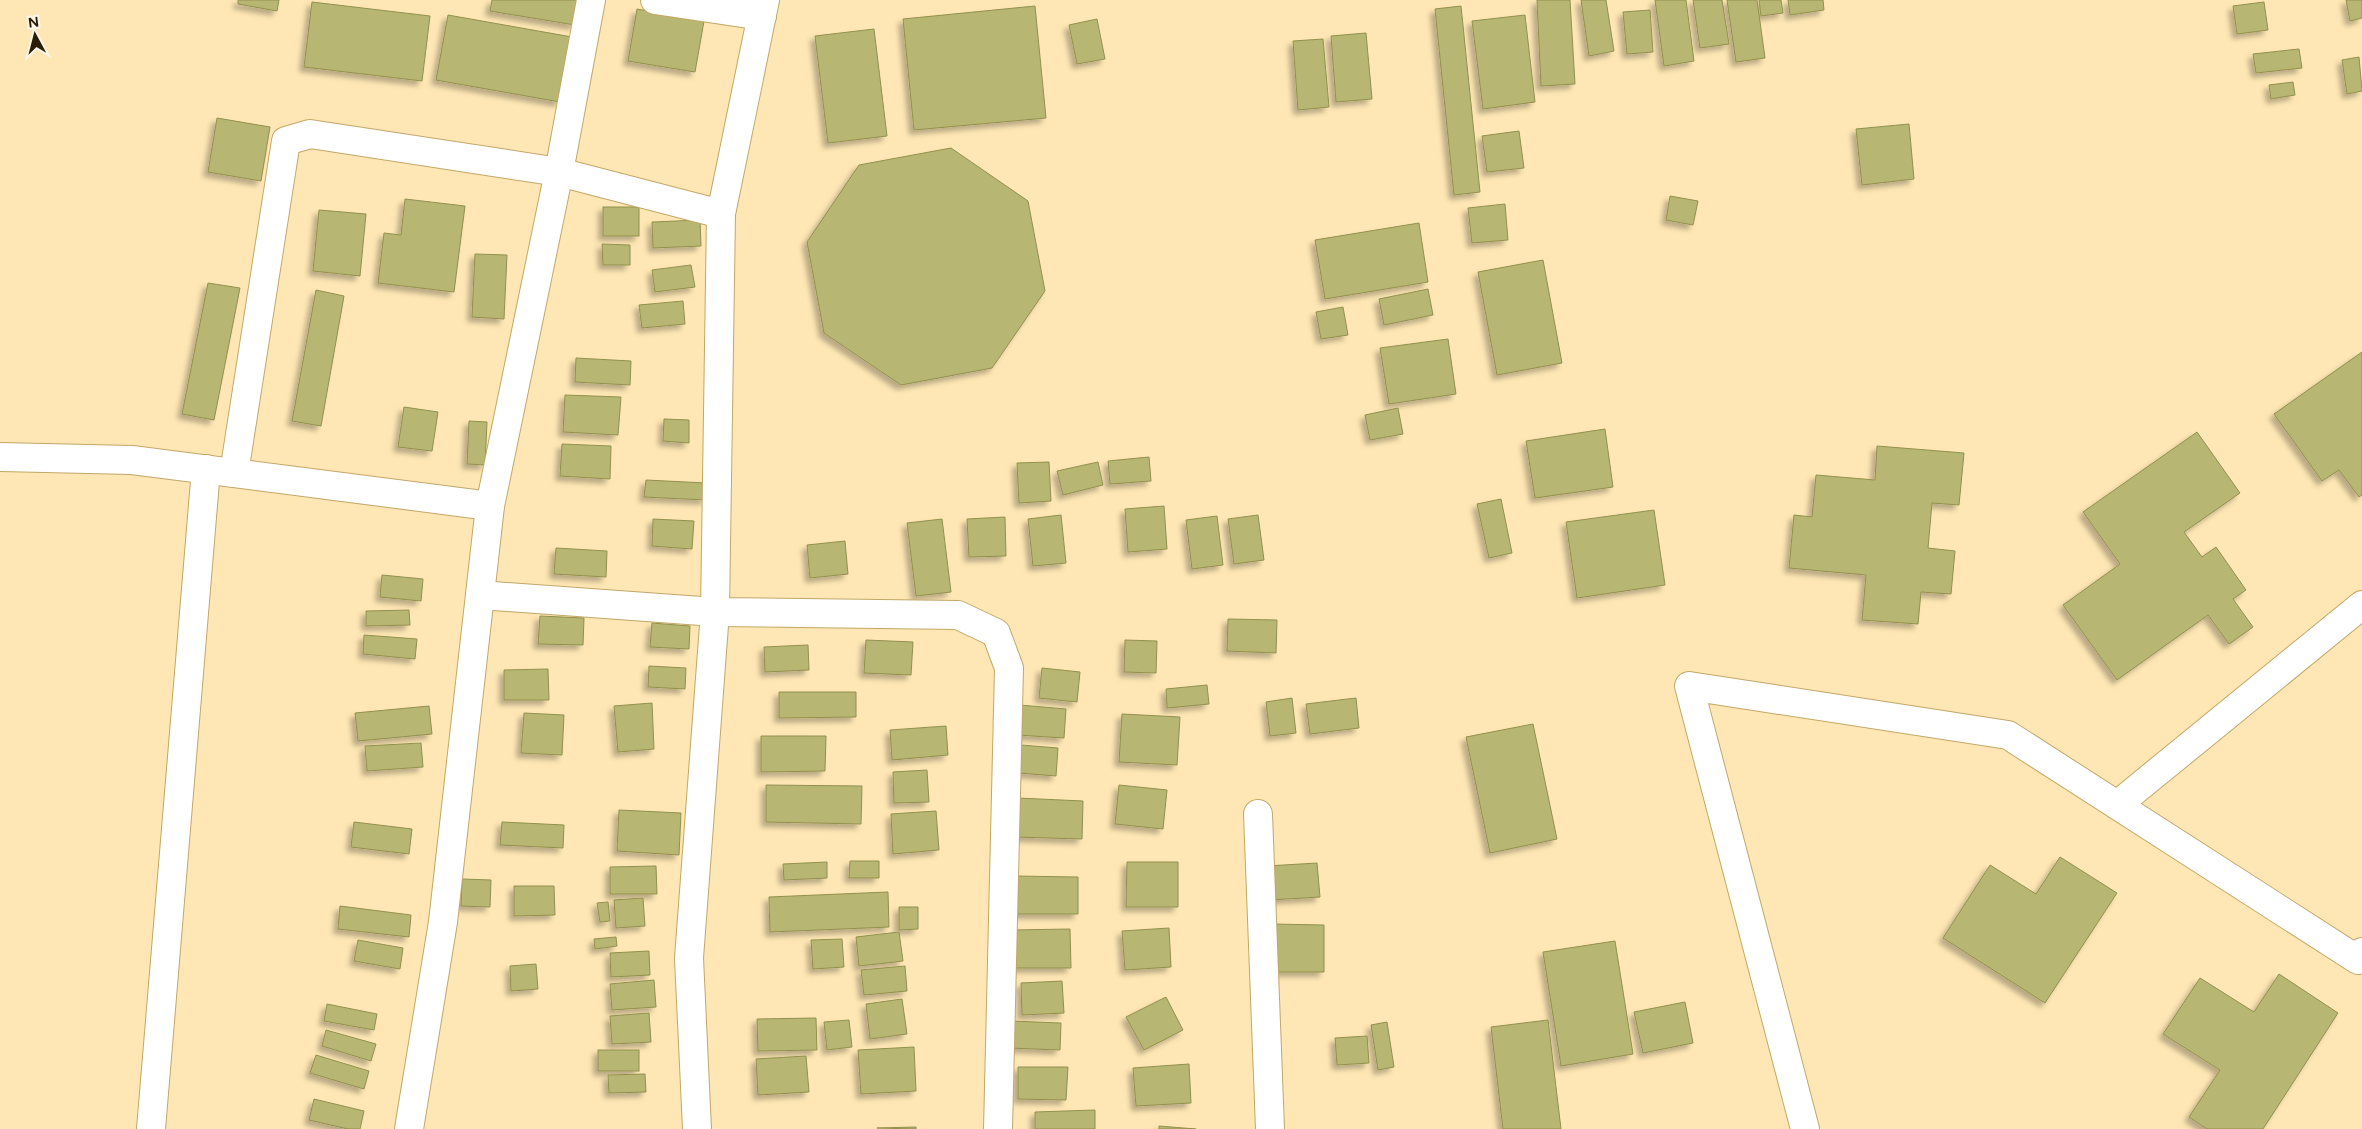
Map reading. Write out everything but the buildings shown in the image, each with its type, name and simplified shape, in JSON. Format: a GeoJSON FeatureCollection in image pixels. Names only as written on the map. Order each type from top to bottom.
{"type":"FeatureCollection","features":[{"type":"Feature","properties":{"kind":"street"},"geometry":{"type":"LineString","coordinates":[[409,1129],[443,922],[490,506],[559,172],[591,0]]}},
{"type":"Feature","properties":{"kind":"street"},"geometry":{"type":"LineString","coordinates":[[654,0],[763,8],[721,214],[715,612],[689,958],[697,1129]]}},
{"type":"Feature","properties":{"kind":"street"},"geometry":{"type":"LineString","coordinates":[[234,473],[286,141],[310,134],[559,172],[721,214]]}},
{"type":"Feature","properties":{"kind":"street"},"geometry":{"type":"LineString","coordinates":[[0,456],[132,460],[490,506]]}},
{"type":"Feature","properties":{"kind":"street"},"geometry":{"type":"LineString","coordinates":[[151,1129],[206,469]]}},
{"type":"Feature","properties":{"kind":"street"},"geometry":{"type":"LineString","coordinates":[[480,595],[715,612],[958,615],[996,633],[1009,668],[998,1129]]}},
{"type":"Feature","properties":{"kind":"street"},"geometry":{"type":"LineString","coordinates":[[2117,805],[2362,605]]}},
{"type":"Feature","properties":{"kind":"street"},"geometry":{"type":"LineString","coordinates":[[1805,1129],[1690,686],[2008,736],[2358,960],[2362,952]]}},
{"type":"Feature","properties":{"kind":"street"},"geometry":{"type":"LineString","coordinates":[[1258,814],[1270,1129]]}}]}
